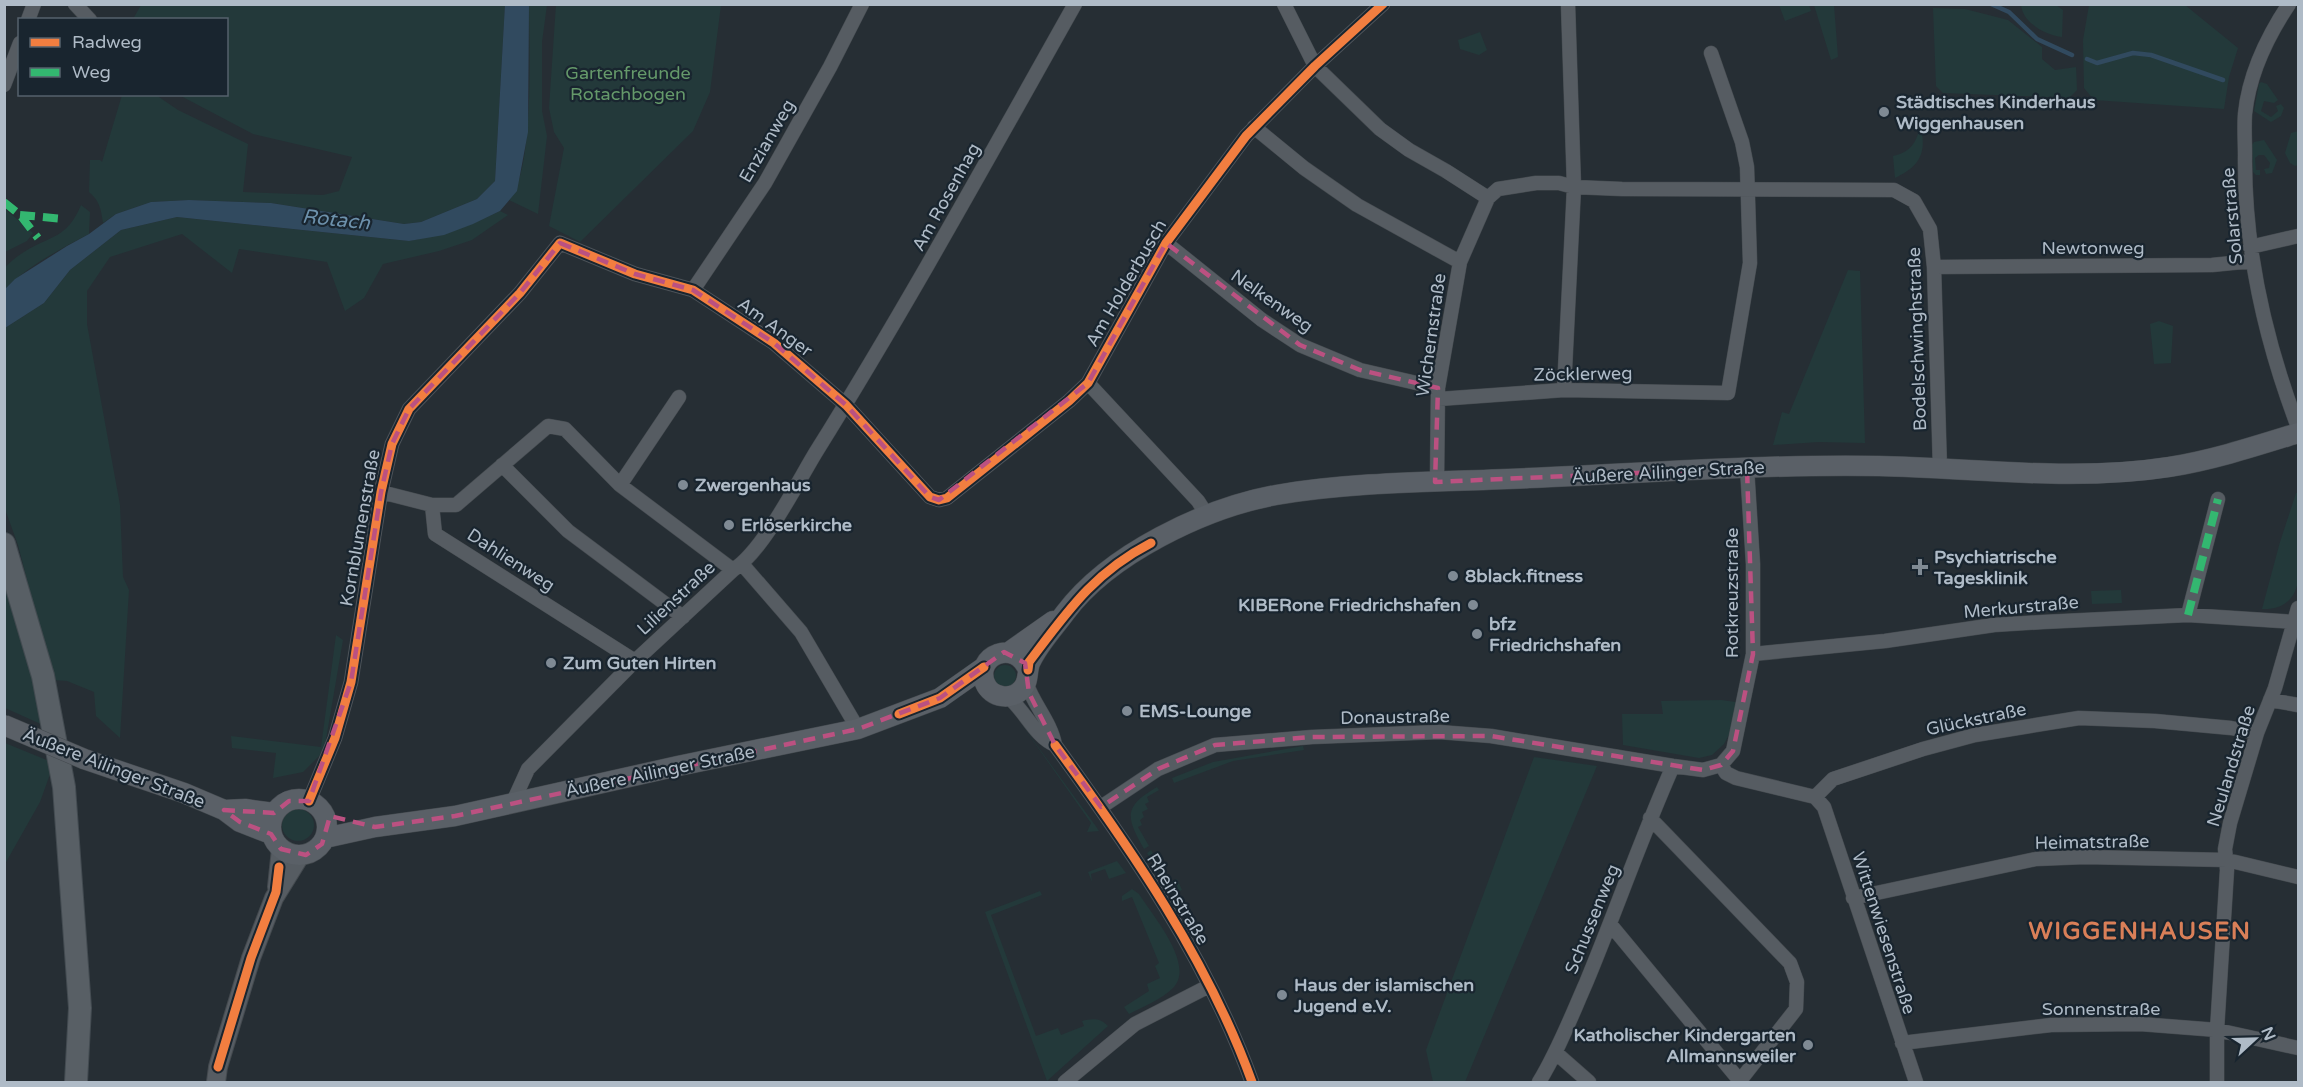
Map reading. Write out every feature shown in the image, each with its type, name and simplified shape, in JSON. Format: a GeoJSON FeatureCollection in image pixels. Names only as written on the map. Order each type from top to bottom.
{"type":"FeatureCollection","features":[{"type":"Feature","properties":{"kind":"main road","name":"Äußere Ailinger Straße"},"geometry":{"type":"LineString","coordinates":[[1067,610],[1110,567],[1133,552],[1215,511],[1276,495],[1357,486],[1747,468],[1881,466],[2023,473],[2107,472],[2168,467],[2225,454],[2298,433]]}},
{"type":"Feature","properties":{"kind":"main road"},"geometry":{"type":"LineString","coordinates":[[4,544],[43,676],[64,787],[80,1008],[76,1083]]}},
{"type":"Feature","properties":{"kind":"main road"},"geometry":{"type":"LineString","coordinates":[[1067,610],[1029,663],[1027,676],[1018,693],[1001,695],[985,683],[984,667],[991,657],[1009,652],[1067,610]]}},
{"type":"Feature","properties":{"kind":"main road"},"geometry":{"type":"LineString","coordinates":[[1009,652],[1021,658],[1027,676]]}},
{"type":"Feature","properties":{"kind":"main road","name":"Äußere Ailinger Straße"},"geometry":{"type":"LineString","coordinates":[[940,698],[984,667]]}},
{"type":"Feature","properties":{"kind":"main road","name":"Äußere Ailinger Straße"},"geometry":{"type":"LineString","coordinates":[[325,838],[375,827],[455,816],[858,729],[940,698],[979,693],[1001,695]]}},
{"type":"Feature","properties":{"kind":"main road","name":"Äußere Ailinger Straße"},"geometry":{"type":"LineString","coordinates":[[4,725],[84,759],[184,793],[224,810],[240,822],[276,842]]}},
{"type":"Feature","properties":{"kind":"main road"},"geometry":{"type":"LineString","coordinates":[[299,799],[309,801],[319,807],[324,814],[328,825],[325,838],[315,851],[300,856],[289,854],[276,842],[271,822],[274,813],[281,805],[289,801],[299,799]]}},
{"type":"Feature","properties":{"kind":"main road","name":"Äußere Ailinger Straße"},"geometry":{"type":"LineString","coordinates":[[224,810],[245,809],[274,813]]}},
{"type":"Feature","properties":{"kind":"main road","name":"Äußere Ailinger Straße"},"geometry":{"type":"LineString","coordinates":[[324,814],[375,827]]}},
{"type":"Feature","properties":{"kind":"main road"},"geometry":{"type":"LineString","coordinates":[[62,1083],[73,922]]}},
{"type":"Feature","properties":{"kind":"street"},"geometry":{"type":"LineString","coordinates":[[75,4],[88,18]]}},
{"type":"Feature","properties":{"kind":"street","name":"Enzianweg"},"geometry":{"type":"LineString","coordinates":[[693,290],[765,183],[830,67],[862,4]]}},
{"type":"Feature","properties":{"kind":"street","name":"Am Rosenhag"},"geometry":{"type":"LineString","coordinates":[[846,405],[925,272],[1074,4]]}},
{"type":"Feature","properties":{"kind":"street"},"geometry":{"type":"LineString","coordinates":[[1284,4],[1315,66],[1380,129],[1409,150],[1488,198]]}},
{"type":"Feature","properties":{"kind":"street","name":"Am Holderbusch"},"geometry":{"type":"LineString","coordinates":[[930,497],[939,500],[947,498],[1069,401],[1088,383],[1166,243],[1254,127],[1315,66],[1383,4]]}},
{"type":"Feature","properties":{"kind":"street"},"geometry":{"type":"LineString","coordinates":[[1563,390],[1574,187],[1568,4]]}},
{"type":"Feature","properties":{"kind":"street","name":"Solarstraße"},"geometry":{"type":"LineString","coordinates":[[2289,4],[2270,33],[2252,82],[2245,114],[2245,184],[2252,261],[2274,357],[2298,427]]}},
{"type":"Feature","properties":{"kind":"street"},"geometry":{"type":"LineString","coordinates":[[4,85],[18,48]]}},
{"type":"Feature","properties":{"kind":"street"},"geometry":{"type":"LineString","coordinates":[[1711,53],[1742,142],[1748,167],[1748,189]]}},
{"type":"Feature","properties":{"kind":"street"},"geometry":{"type":"LineString","coordinates":[[1254,127],[1304,168],[1358,205],[1460,262]]}},
{"type":"Feature","properties":{"kind":"street","name":"Bodelschwinghstraße"},"geometry":{"type":"LineString","coordinates":[[1488,198],[1498,189],[1536,183],[1559,183],[1574,187],[1894,190],[1914,201],[1930,229],[1934,267],[1940,469]]}},
{"type":"Feature","properties":{"kind":"street","name":"Zöcklerweg"},"geometry":{"type":"LineString","coordinates":[[1438,394],[1563,390],[1728,393],[1750,263],[1748,189]]}},
{"type":"Feature","properties":{"kind":"street","name":"Wichernstraße"},"geometry":{"type":"LineString","coordinates":[[1437,482],[1438,394],[1460,262],[1488,198]]}},
{"type":"Feature","properties":{"kind":"street"},"geometry":{"type":"LineString","coordinates":[[2250,247],[2298,236]]}},
{"type":"Feature","properties":{"kind":"street","name":"Am Anger"},"geometry":{"type":"LineString","coordinates":[[560,243],[635,274],[693,290],[774,343],[846,405],[930,497]]}},
{"type":"Feature","properties":{"kind":"street","name":"Kornblumenstraße"},"geometry":{"type":"LineString","coordinates":[[309,801],[335,738],[351,682],[381,492],[392,444],[409,409],[520,293],[560,243]]}},
{"type":"Feature","properties":{"kind":"street","name":"Nelkenweg"},"geometry":{"type":"LineString","coordinates":[[1166,243],[1254,314],[1300,345],[1360,370],[1438,394]]}},
{"type":"Feature","properties":{"kind":"street","name":"Newtonweg"},"geometry":{"type":"LineString","coordinates":[[1934,267],[1990,265],[2112,267],[2212,265],[2252,261]]}},
{"type":"Feature","properties":{"kind":"street"},"geometry":{"type":"LineString","coordinates":[[1088,383],[1198,501],[1207,515]]}},
{"type":"Feature","properties":{"kind":"street"},"geometry":{"type":"LineString","coordinates":[[620,485],[679,397]]}},
{"type":"Feature","properties":{"kind":"street","name":"Lilienstraße"},"geometry":{"type":"LineString","coordinates":[[513,802],[528,768],[635,661],[760,543],[846,405]]}},
{"type":"Feature","properties":{"kind":"street"},"geometry":{"type":"LineString","coordinates":[[381,492],[432,505],[456,505],[548,426],[565,429],[620,485],[737,567],[801,632],[858,729]]}},
{"type":"Feature","properties":{"kind":"street"},"geometry":{"type":"LineString","coordinates":[[502,465],[568,531],[683,617]]}},
{"type":"Feature","properties":{"kind":"street","name":"Rotkreuzstraße"},"geometry":{"type":"LineString","coordinates":[[1721,765],[1733,751],[1753,654],[1753,564],[1747,468]]}},
{"type":"Feature","properties":{"kind":"street"},"geometry":{"type":"LineString","coordinates":[[2188,615],[2218,499]]}},
{"type":"Feature","properties":{"kind":"street","name":"Dahlienweg"},"geometry":{"type":"LineString","coordinates":[[432,505],[435,534],[635,661]]}},
{"type":"Feature","properties":{"kind":"street","name":"Neulandstraße"},"geometry":{"type":"LineString","coordinates":[[2217,1083],[2217,1030],[2227,860],[2225,849],[2230,823],[2257,733],[2270,700],[2298,608]]}},
{"type":"Feature","properties":{"kind":"street","name":"Merkurstraße"},"geometry":{"type":"LineString","coordinates":[[1753,654],[1885,641],[1994,625],[2188,615],[2294,622]]}},
{"type":"Feature","properties":{"kind":"street","name":"Rheinstraße"},"geometry":{"type":"LineString","coordinates":[[1027,676],[1029,693],[1053,735],[1055,745],[1101,807],[1180,932],[1209,986],[1252,1083]]}},
{"type":"Feature","properties":{"kind":"street","name":"Rheinstraße"},"geometry":{"type":"LineString","coordinates":[[1001,695],[1014,702],[1046,741],[1055,745]]}},
{"type":"Feature","properties":{"kind":"street"},"geometry":{"type":"LineString","coordinates":[[2270,700],[2298,705]]}},
{"type":"Feature","properties":{"kind":"street","name":"Glückstraße"},"geometry":{"type":"LineString","coordinates":[[1815,797],[1833,779],[1923,749],[1975,735],[2079,718],[2155,721],[2231,728],[2257,733]]}},
{"type":"Feature","properties":{"kind":"street","name":"Donaustraße"},"geometry":{"type":"LineString","coordinates":[[1101,807],[1158,769],[1215,745],[1312,736],[1439,732],[1491,736],[1703,770],[1721,765]]}},
{"type":"Feature","properties":{"kind":"street"},"geometry":{"type":"LineString","coordinates":[[1721,765],[1726,773],[1736,778],[1815,797]]}},
{"type":"Feature","properties":{"kind":"street","name":"Schussenweg"},"geometry":{"type":"LineString","coordinates":[[1539,1083],[1556,1053],[1673,766]]}},
{"type":"Feature","properties":{"kind":"street","name":"Wittenwiesenstraße"},"geometry":{"type":"LineString","coordinates":[[1815,797],[1824,807],[1916,1083]]}},
{"type":"Feature","properties":{"kind":"street"},"geometry":{"type":"LineString","coordinates":[[1610,924],[1739,1082],[1796,1009],[1797,982],[1790,963],[1650,818]]}},
{"type":"Feature","properties":{"kind":"street"},"geometry":{"type":"LineString","coordinates":[[276,842],[276,892]]}},
{"type":"Feature","properties":{"kind":"street"},"geometry":{"type":"LineString","coordinates":[[216,1083],[251,958],[276,892],[300,856]]}},
{"type":"Feature","properties":{"kind":"street","name":"Heimatstraße"},"geometry":{"type":"LineString","coordinates":[[1853,898],[2036,859],[2085,857],[2227,860],[2298,877]]}},
{"type":"Feature","properties":{"kind":"street"},"geometry":{"type":"LineString","coordinates":[[1065,1083],[1135,1024],[1209,986]]}},
{"type":"Feature","properties":{"kind":"street","name":"Sonnenstraße"},"geometry":{"type":"LineString","coordinates":[[1902,1043],[2061,1025],[2140,1024],[2217,1030],[2298,1048]]}},
{"type":"Feature","properties":{"kind":"street"},"geometry":{"type":"LineString","coordinates":[[1556,1053],[1589,1083]]}},
{"type":"Feature","properties":{"kind":"highlighted area"},"geometry":{"type":"Polygon","coordinates":[[[560,243],[635,274],[693,290],[774,343],[846,405],[930,497],[939,500],[1088,383],[1166,243],[1300,345],[1360,370],[1438,388],[1435,482],[1747,468],[1753,654],[1733,751],[1721,765],[1703,770],[1491,736],[1312,737],[1215,745],[1158,769],[1101,807],[1055,745],[1029,693],[1025,663],[1004,652],[940,698],[858,729],[455,816],[375,827],[330,816],[322,844],[306,855],[281,849],[271,834],[240,822],[224,810],[274,813],[289,801],[309,801],[351,682],[381,492],[392,444],[409,409],[520,293],[560,243]]]}},
{"type":"Feature","properties":{"kind":"green space","name":"Gartenfreunde Rotachbogen"},"geometry":{"type":"Polygon","coordinates":[[[556,4],[721,5],[710,92],[693,131],[580,242],[549,226],[564,148],[554,132],[549,108],[556,4]]]}},
{"type":"Feature","properties":{"kind":"green space"},"geometry":{"type":"Polygon","coordinates":[[[141,5],[505,5],[495,181],[477,199],[421,222],[404,224],[271,203],[189,200],[151,202],[116,214],[103,223],[98,202],[89,192],[90,160],[102,162],[122,96],[157,96],[178,110],[248,144],[243,192],[323,195],[339,191],[352,157],[253,134],[181,96],[228,96],[228,18],[134,18],[141,5]]]}},
{"type":"Feature","properties":{"kind":"green space"},"geometry":{"type":"Polygon","coordinates":[[[529,5],[547,5],[542,42],[542,111],[547,136],[538,214],[509,200],[517,185],[527,136],[530,77],[529,5]]]}},
{"type":"Feature","properties":{"kind":"green space"},"geometry":{"type":"Polygon","coordinates":[[[1779,5],[1809,5],[1811,11],[1785,21],[1779,5]]]}},
{"type":"Feature","properties":{"kind":"green space"},"geometry":{"type":"Polygon","coordinates":[[[1814,5],[1834,5],[1838,57],[1831,60],[1814,5]]]}},
{"type":"Feature","properties":{"kind":"green space"},"geometry":{"type":"Polygon","coordinates":[[[2021,5],[2056,5],[2063,10],[2062,37],[2049,34],[2030,23],[2021,5]]]}},
{"type":"Feature","properties":{"kind":"green space"},"geometry":{"type":"Polygon","coordinates":[[[2089,5],[2185,5],[2238,48],[2229,77],[2224,109],[2094,100],[2084,88],[2083,40],[2089,5]]]}},
{"type":"Feature","properties":{"kind":"green space"},"geometry":{"type":"Polygon","coordinates":[[[1933,8],[1965,9],[2008,20],[2042,47],[2042,59],[2055,70],[2076,67],[2077,90],[2069,98],[1943,93],[1936,86],[1933,8]]]}},
{"type":"Feature","properties":{"kind":"green space"},"geometry":{"type":"Polygon","coordinates":[[[1480,32],[1487,50],[1479,55],[1460,49],[1458,40],[1480,32]]]}},
{"type":"Feature","properties":{"kind":"green space"},"geometry":{"type":"Polygon","coordinates":[[[2261,82],[2267,84],[2278,100],[2274,103],[2264,101],[2261,111],[2271,117],[2278,111],[2276,106],[2281,104],[2284,108],[2281,116],[2271,122],[2254,111],[2261,82]]]}},
{"type":"Feature","properties":{"kind":"green space"},"geometry":{"type":"Polygon","coordinates":[[[2298,131],[2298,165],[2295,166],[2290,163],[2285,153],[2291,133],[2298,131]]]}},
{"type":"Feature","properties":{"kind":"green space"},"geometry":{"type":"Polygon","coordinates":[[[1918,134],[1922,134],[1923,142],[1918,161],[1908,171],[1895,178],[1893,156],[1909,149],[1918,134]]]}},
{"type":"Feature","properties":{"kind":"green space"},"geometry":{"type":"Polygon","coordinates":[[[2264,140],[2277,160],[2272,173],[2266,174],[2264,169],[2269,168],[2270,163],[2264,155],[2259,155],[2255,158],[2256,170],[2260,170],[2260,175],[2256,175],[2253,172],[2252,145],[2254,142],[2264,140]]]}},
{"type":"Feature","properties":{"kind":"green space"},"geometry":{"type":"Polygon","coordinates":[[[81,205],[90,212],[89,234],[34,265],[5,289],[5,267],[21,254],[64,230],[76,216],[81,205]]]}},
{"type":"Feature","properties":{"kind":"green space"},"geometry":{"type":"Polygon","coordinates":[[[4,208],[33,233],[27,241],[5,252],[4,208]]]}},
{"type":"Feature","properties":{"kind":"green space"},"geometry":{"type":"Polygon","coordinates":[[[500,211],[508,215],[472,240],[439,251],[383,264],[364,298],[345,311],[327,262],[239,249],[232,273],[182,234],[110,257],[87,291],[87,324],[120,505],[123,577],[129,590],[120,738],[96,716],[94,692],[67,681],[53,680],[18,545],[5,509],[5,328],[44,303],[70,270],[121,230],[177,217],[409,241],[456,229],[500,211]]]}},
{"type":"Feature","properties":{"kind":"green space"},"geometry":{"type":"Polygon","coordinates":[[[1848,270],[1860,271],[1865,443],[1819,442],[1773,445],[1782,412],[1789,414],[1848,270]]]}},
{"type":"Feature","properties":{"kind":"green space"},"geometry":{"type":"Polygon","coordinates":[[[2159,321],[2173,326],[2171,363],[2154,364],[2150,324],[2159,321]]]}},
{"type":"Feature","properties":{"kind":"green space"},"geometry":{"type":"Polygon","coordinates":[[[2296,493],[2298,493],[2298,582],[2296,589],[2290,599],[2281,606],[2262,609],[2280,542],[2296,493]]]}},
{"type":"Feature","properties":{"kind":"green space"},"geometry":{"type":"Polygon","coordinates":[[[4,585],[35,688],[43,725],[5,708],[4,585]]]}},
{"type":"Feature","properties":{"kind":"green space"},"geometry":{"type":"Polygon","coordinates":[[[2121,590],[2122,603],[2092,604],[2091,591],[2121,590]]]}},
{"type":"Feature","properties":{"kind":"green space"},"geometry":{"type":"Polygon","coordinates":[[[336,635],[343,640],[324,751],[303,772],[273,778],[276,753],[232,748],[231,736],[321,747],[336,635]]]}},
{"type":"Feature","properties":{"kind":"green space"},"geometry":{"type":"Polygon","coordinates":[[[1005,665],[1015,672],[1016,676],[1009,686],[1005,687],[995,680],[994,676],[1001,666],[1005,665]]]}},
{"type":"Feature","properties":{"kind":"green space"},"geometry":{"type":"Polygon","coordinates":[[[1661,701],[1736,702],[1731,731],[1724,744],[1712,755],[1699,758],[1623,745],[1622,714],[1663,714],[1661,701]]]}},
{"type":"Feature","properties":{"kind":"green space"},"geometry":{"type":"Polygon","coordinates":[[[1022,725],[1099,831],[1087,832],[1091,823],[1022,725]]]}},
{"type":"Feature","properties":{"kind":"green space"},"geometry":{"type":"Polygon","coordinates":[[[5,743],[54,763],[40,802],[5,864],[5,743]]]}},
{"type":"Feature","properties":{"kind":"green space"},"geometry":{"type":"Polygon","coordinates":[[[1303,746],[1304,750],[1233,761],[1174,783],[1172,778],[1213,762],[1303,746]]]}},
{"type":"Feature","properties":{"kind":"green space"},"geometry":{"type":"Polygon","coordinates":[[[1534,757],[1597,766],[1465,1082],[1433,1082],[1426,1050],[1534,757]]]}},
{"type":"Feature","properties":{"kind":"green space"},"geometry":{"type":"Polygon","coordinates":[[[1157,787],[1159,790],[1147,797],[1149,802],[1145,804],[1148,809],[1142,812],[1144,817],[1140,820],[1142,825],[1138,827],[1149,846],[1144,849],[1131,821],[1131,814],[1138,801],[1157,787]]]}},
{"type":"Feature","properties":{"kind":"green space"},"geometry":{"type":"Polygon","coordinates":[[[298,809],[309,814],[314,825],[309,836],[298,841],[287,836],[282,825],[287,814],[298,809]]]}},
{"type":"Feature","properties":{"kind":"green space"},"geometry":{"type":"Polygon","coordinates":[[[1151,850],[1170,882],[1177,879],[1182,890],[1173,894],[1147,853],[1151,850]]]}},
{"type":"Feature","properties":{"kind":"green space"},"geometry":{"type":"Polygon","coordinates":[[[1117,861],[1126,873],[1109,879],[1105,869],[1091,874],[1092,882],[1088,872],[1117,861]]]}},
{"type":"Feature","properties":{"kind":"green space"},"geometry":{"type":"Polygon","coordinates":[[[1132,889],[1139,894],[1170,940],[1176,954],[1179,978],[1169,992],[1129,1014],[1124,1007],[1149,991],[1147,984],[1160,978],[1155,966],[1159,963],[1132,897],[1122,901],[1122,896],[1132,889]]]}},
{"type":"Feature","properties":{"kind":"green space"},"geometry":{"type":"Polygon","coordinates":[[[1040,891],[1042,895],[991,915],[1036,1036],[1058,1028],[1061,1035],[1084,1026],[1082,1021],[1089,1019],[1099,1020],[1108,1026],[1047,1081],[985,912],[1040,891]]]}},
{"type":"Feature","properties":{"kind":"water","name":"Rotach"},"geometry":{"type":"Polygon","coordinates":[[[505,4],[529,5],[528,132],[517,191],[500,211],[444,235],[409,241],[177,217],[121,230],[70,270],[44,303],[5,328],[5,289],[15,279],[89,234],[116,214],[151,202],[189,200],[271,203],[404,224],[421,222],[477,199],[495,181],[505,4]]]}},
{"type":"Feature","properties":{"kind":"waterway"},"geometry":{"type":"LineString","coordinates":[[1991,4],[2009,12],[2037,39],[2072,55]]}},
{"type":"Feature","properties":{"kind":"waterway"},"geometry":{"type":"LineString","coordinates":[[2087,59],[2097,63],[2133,53],[2151,55],[2223,80]]}},
{"type":"Feature","properties":{"kind":"marked path"},"geometry":{"type":"LineString","coordinates":[[4,202],[20,215],[38,238]]}},
{"type":"Feature","properties":{"kind":"marked path"},"geometry":{"type":"LineString","coordinates":[[20,215],[64,219]]}},
{"type":"Feature","properties":{"kind":"marked path"},"geometry":{"type":"LineString","coordinates":[[2188,615],[2218,499]]}},
{"type":"Feature","properties":{"kind":"cycle path"},"geometry":{"type":"LineString","coordinates":[[309,801],[335,738],[351,682],[381,492],[392,444],[409,409],[520,293],[560,243],[635,274],[693,290],[774,343],[846,405],[930,497],[939,500],[947,498],[1069,401],[1088,383],[1166,243],[1246,136],[1315,66],[1383,4]]}},
{"type":"Feature","properties":{"kind":"cycle path"},"geometry":{"type":"LineString","coordinates":[[1028,670],[1029,662],[1082,595],[1113,567],[1151,543]]}},
{"type":"Feature","properties":{"kind":"cycle path"},"geometry":{"type":"LineString","coordinates":[[899,714],[940,698],[984,667]]}},
{"type":"Feature","properties":{"kind":"cycle path"},"geometry":{"type":"LineString","coordinates":[[1055,745],[1112,824],[1166,907],[1213,993],[1252,1082]]}},
{"type":"Feature","properties":{"kind":"cycle path"},"geometry":{"type":"LineString","coordinates":[[218,1067],[251,958],[276,892],[279,867]]}},
{"type":"Feature","properties":{"kind":"place","name":"Städtisches Kinderhaus Wiggenhausen"},"geometry":{"type":"Point","coordinates":[1884,112]}},
{"type":"Feature","properties":{"kind":"place","name":"Zwergenhaus"},"geometry":{"type":"Point","coordinates":[683,485]}},
{"type":"Feature","properties":{"kind":"place","name":"Erlöserkirche"},"geometry":{"type":"Point","coordinates":[729,525]}},
{"type":"Feature","properties":{"kind":"place","name":"Psychiatrische Tagesklinik"},"geometry":{"type":"Point","coordinates":[1920,567]}},
{"type":"Feature","properties":{"kind":"place","name":"8black.fitness"},"geometry":{"type":"Point","coordinates":[1453,576]}},
{"type":"Feature","properties":{"kind":"place","name":"KIBERone Friedrichshafen"},"geometry":{"type":"Point","coordinates":[1473,605]}},
{"type":"Feature","properties":{"kind":"place","name":"bfz Friedrichshafen"},"geometry":{"type":"Point","coordinates":[1477,634]}},
{"type":"Feature","properties":{"kind":"place","name":"Zum Guten Hirten"},"geometry":{"type":"Point","coordinates":[551,663]}},
{"type":"Feature","properties":{"kind":"place","name":"EMS-Lounge"},"geometry":{"type":"Point","coordinates":[1127,711]}},
{"type":"Feature","properties":{"kind":"place","name":"Haus der islamischen Jugend e.V."},"geometry":{"type":"Point","coordinates":[1282,995]}},
{"type":"Feature","properties":{"kind":"place","name":"Katholischer Kindergarten Allmannsweiler"},"geometry":{"type":"Point","coordinates":[1808,1045]}},
{"type":"Feature","properties":{"kind":"district","name":"WIGGENHAUSEN"},"geometry":{"type":"Point","coordinates":[2140,931]}}]}
